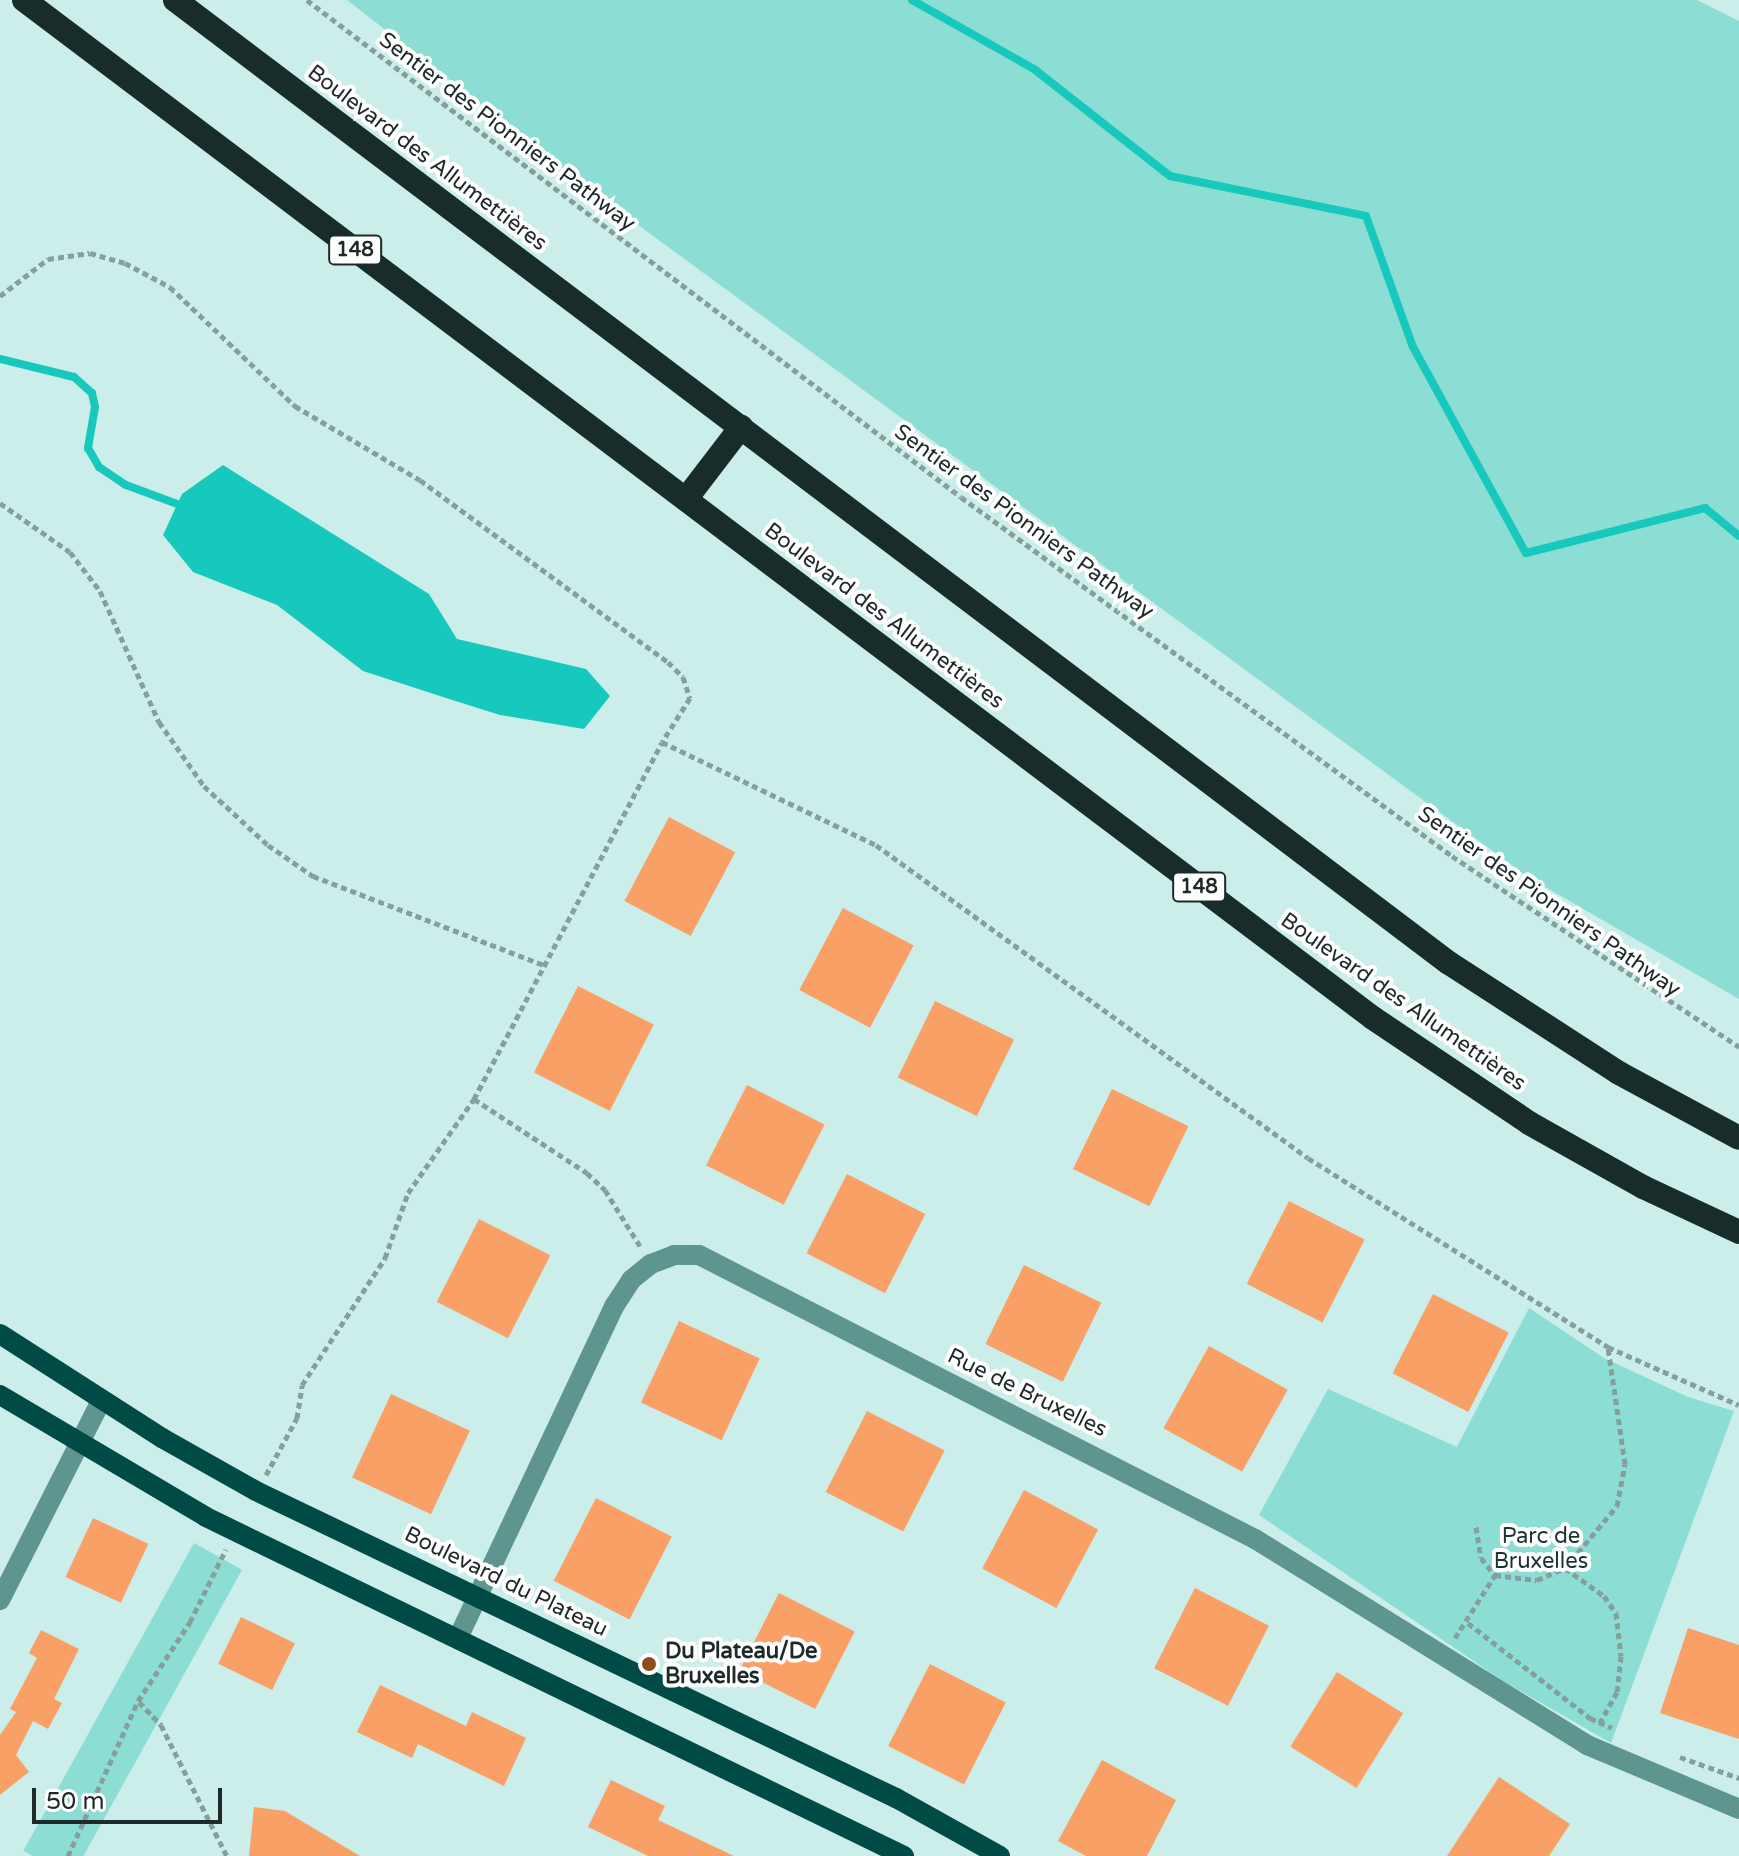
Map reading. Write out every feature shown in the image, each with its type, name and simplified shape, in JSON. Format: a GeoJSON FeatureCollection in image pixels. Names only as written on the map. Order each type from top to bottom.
{"type":"FeatureCollection","features":[{"type":"Feature","properties":{"kind":"highway","name":"Boulevard des Allumettières"},"geometry":{"type":"LineString","coordinates":[[24,0],[1419,1050],[1589,1158],[1739,1232]]}},
{"type":"Feature","properties":{"kind":"highway","name":"Boulevard des Allumettières"},"geometry":{"type":"LineString","coordinates":[[175,0],[1449,963],[1619,1073],[1739,1138]]}},
{"type":"Feature","properties":{"kind":"highway"},"geometry":{"type":"LineString","coordinates":[[686,499],[741,427]]}},
{"type":"Feature","properties":{"kind":"main road","name":"Boulevard du Plateau"},"geometry":{"type":"LineString","coordinates":[[0,1334],[101,1401],[256,1491],[478,1594],[896,1798],[1000,1856]]}},
{"type":"Feature","properties":{"kind":"main road"},"geometry":{"type":"LineString","coordinates":[[0,1395],[206,1517],[459,1636],[904,1856]]}},
{"type":"Feature","properties":{"kind":"street","name":"Rue de Bruxelles"},"geometry":{"type":"LineString","coordinates":[[651,1264],[674,1255],[699,1255],[1094,1452],[1375,1609],[1587,1745],[1739,1809]]}},
{"type":"Feature","properties":{"kind":"street"},"geometry":{"type":"LineString","coordinates":[[459,1636],[615,1305],[631,1280],[651,1264]]}},
{"type":"Feature","properties":{"kind":"street"},"geometry":{"type":"LineString","coordinates":[[0,1600],[77,1442],[101,1401]]}},
{"type":"Feature","properties":{"kind":"path","name":"Sentier des Pionniers Pathway"},"geometry":{"type":"LineString","coordinates":[[307,0],[961,497],[1452,856],[1739,1047]]}},
{"type":"Feature","properties":{"kind":"path"},"geometry":{"type":"LineString","coordinates":[[0,296],[48,259],[90,253],[125,263],[170,287],[295,406],[420,480],[668,662],[683,677],[690,698],[662,742],[474,1099],[408,1193],[385,1258],[302,1385],[297,1418],[265,1476]]}},
{"type":"Feature","properties":{"kind":"path"},"geometry":{"type":"LineString","coordinates":[[0,503],[70,552],[100,591],[159,722],[204,786],[268,845],[313,876],[546,966]]}},
{"type":"Feature","properties":{"kind":"path"},"geometry":{"type":"LineString","coordinates":[[662,742],[876,845],[1308,1158],[1608,1347],[1739,1405]]}},
{"type":"Feature","properties":{"kind":"path"},"geometry":{"type":"LineString","coordinates":[[474,1099],[596,1182],[651,1264]]}},
{"type":"Feature","properties":{"kind":"path"},"geometry":{"type":"LineString","coordinates":[[1476,1527],[1481,1558],[1495,1575],[1537,1580],[1565,1568],[1617,1506],[1625,1464],[1608,1347]]}},
{"type":"Feature","properties":{"kind":"path"},"geometry":{"type":"LineString","coordinates":[[68,1856],[138,1701],[190,1622],[226,1549]]}},
{"type":"Feature","properties":{"kind":"path"},"geometry":{"type":"LineString","coordinates":[[1565,1568],[1604,1596],[1616,1613],[1621,1656],[1617,1692],[1587,1745]]}},
{"type":"Feature","properties":{"kind":"path"},"geometry":{"type":"LineString","coordinates":[[1455,1638],[1468,1623],[1495,1575]]}},
{"type":"Feature","properties":{"kind":"path"},"geometry":{"type":"LineString","coordinates":[[1468,1623],[1600,1723],[1622,1733]]}},
{"type":"Feature","properties":{"kind":"path"},"geometry":{"type":"LineString","coordinates":[[138,1701],[161,1725],[227,1856]]}},
{"type":"Feature","properties":{"kind":"path"},"geometry":{"type":"LineString","coordinates":[[1671,1754],[1739,1778]]}},
{"type":"Feature","properties":{"kind":"green space"},"geometry":{"type":"Polygon","coordinates":[[[347,0],[1697,0],[1739,21],[1739,999],[1528,877],[604,200],[347,0]]]}},
{"type":"Feature","properties":{"kind":"green space","name":"Parc de Bruxelles"},"geometry":{"type":"Polygon","coordinates":[[[1529,1308],[1604,1358],[1688,1397],[1734,1411],[1611,1743],[1503,1681],[1259,1515],[1328,1389],[1457,1447],[1529,1308]]]}},
{"type":"Feature","properties":{"kind":"green space"},"geometry":{"type":"Polygon","coordinates":[[[194,1543],[242,1570],[83,1856],[33,1856],[23,1851],[194,1543]]]}},
{"type":"Feature","properties":{"kind":"shaded area"},"geometry":{"type":"Polygon","coordinates":[[[223,465],[429,594],[457,639],[586,669],[610,696],[584,729],[500,715],[363,671],[277,605],[193,572],[163,535],[182,494],[223,465]]]}},
{"type":"Feature","properties":{"kind":"building"},"geometry":{"type":"Polygon","coordinates":[[[669,817],[735,852],[691,936],[624,901],[669,817]]]}},
{"type":"Feature","properties":{"kind":"building"},"geometry":{"type":"Polygon","coordinates":[[[843,908],[914,946],[870,1028],[799,990],[843,908]]]}},
{"type":"Feature","properties":{"kind":"building"},"geometry":{"type":"Polygon","coordinates":[[[578,986],[654,1025],[610,1111],[534,1072],[578,986]]]}},
{"type":"Feature","properties":{"kind":"building"},"geometry":{"type":"Polygon","coordinates":[[[935,1001],[1014,1040],[977,1116],[898,1077],[935,1001]]]}},
{"type":"Feature","properties":{"kind":"building"},"geometry":{"type":"Polygon","coordinates":[[[747,1085],[825,1124],[784,1205],[706,1165],[747,1085]]]}},
{"type":"Feature","properties":{"kind":"building"},"geometry":{"type":"Polygon","coordinates":[[[1112,1089],[1188,1126],[1149,1206],[1073,1169],[1112,1089]]]}},
{"type":"Feature","properties":{"kind":"building"},"geometry":{"type":"Polygon","coordinates":[[[847,1174],[925,1214],[885,1293],[807,1253],[847,1174]]]}},
{"type":"Feature","properties":{"kind":"building"},"geometry":{"type":"Polygon","coordinates":[[[1289,1201],[1365,1240],[1323,1322],[1247,1284],[1289,1201]]]}},
{"type":"Feature","properties":{"kind":"building"},"geometry":{"type":"Polygon","coordinates":[[[479,1219],[550,1255],[508,1338],[437,1302],[479,1219]]]}},
{"type":"Feature","properties":{"kind":"building"},"geometry":{"type":"Polygon","coordinates":[[[1024,1265],[1101,1303],[1063,1382],[985,1344],[1024,1265]]]}},
{"type":"Feature","properties":{"kind":"building"},"geometry":{"type":"Polygon","coordinates":[[[1433,1294],[1509,1333],[1468,1412],[1393,1373],[1433,1294]]]}},
{"type":"Feature","properties":{"kind":"building"},"geometry":{"type":"Polygon","coordinates":[[[679,1321],[760,1359],[722,1440],[641,1403],[679,1321]]]}},
{"type":"Feature","properties":{"kind":"building"},"geometry":{"type":"Polygon","coordinates":[[[1209,1346],[1288,1390],[1242,1472],[1163,1428],[1209,1346]]]}},
{"type":"Feature","properties":{"kind":"building"},"geometry":{"type":"Polygon","coordinates":[[[391,1394],[470,1431],[431,1514],[352,1477],[391,1394]]]}},
{"type":"Feature","properties":{"kind":"building"},"geometry":{"type":"Polygon","coordinates":[[[867,1411],[945,1450],[903,1532],[826,1492],[867,1411]]]}},
{"type":"Feature","properties":{"kind":"building"},"geometry":{"type":"Polygon","coordinates":[[[1024,1490],[1098,1529],[1056,1608],[982,1569],[1024,1490]]]}},
{"type":"Feature","properties":{"kind":"building"},"geometry":{"type":"Polygon","coordinates":[[[596,1498],[672,1537],[630,1619],[554,1581],[596,1498]]]}},
{"type":"Feature","properties":{"kind":"building"},"geometry":{"type":"Polygon","coordinates":[[[93,1518],[148,1544],[121,1603],[66,1577],[93,1518]]]}},
{"type":"Feature","properties":{"kind":"building"},"geometry":{"type":"Polygon","coordinates":[[[1195,1588],[1269,1626],[1228,1706],[1154,1668],[1195,1588]]]}},
{"type":"Feature","properties":{"kind":"building"},"geometry":{"type":"Polygon","coordinates":[[[779,1593],[855,1632],[815,1709],[740,1671],[779,1593]]]}},
{"type":"Feature","properties":{"kind":"building"},"geometry":{"type":"Polygon","coordinates":[[[241,1617],[295,1643],[272,1690],[218,1664],[241,1617]]]}},
{"type":"Feature","properties":{"kind":"building"},"geometry":{"type":"Polygon","coordinates":[[[1688,1628],[1739,1645],[1739,1739],[1660,1713],[1688,1628]]]}},
{"type":"Feature","properties":{"kind":"building"},"geometry":{"type":"Polygon","coordinates":[[[41,1630],[79,1649],[54,1699],[62,1703],[48,1729],[33,1721],[16,1755],[29,1772],[0,1795],[0,1735],[16,1712],[10,1709],[37,1658],[29,1653],[41,1630]]]}},
{"type":"Feature","properties":{"kind":"building"},"geometry":{"type":"Polygon","coordinates":[[[930,1664],[1006,1703],[964,1785],[888,1746],[930,1664]]]}},
{"type":"Feature","properties":{"kind":"building"},"geometry":{"type":"Polygon","coordinates":[[[1337,1672],[1403,1713],[1357,1788],[1290,1747],[1337,1672]]]}},
{"type":"Feature","properties":{"kind":"building"},"geometry":{"type":"Polygon","coordinates":[[[380,1685],[466,1726],[472,1712],[526,1738],[504,1786],[418,1744],[412,1758],[357,1732],[380,1685]]]}},
{"type":"Feature","properties":{"kind":"building"},"geometry":{"type":"Polygon","coordinates":[[[1102,1760],[1176,1800],[1147,1856],[1086,1856],[1058,1841],[1102,1760]]]}},
{"type":"Feature","properties":{"kind":"building"},"geometry":{"type":"Polygon","coordinates":[[[1499,1777],[1570,1824],[1549,1856],[1447,1856],[1499,1777]]]}},
{"type":"Feature","properties":{"kind":"building"},"geometry":{"type":"Polygon","coordinates":[[[611,1780],[665,1806],[658,1820],[734,1856],[648,1856],[588,1827],[611,1780]]]}},
{"type":"Feature","properties":{"kind":"building"},"geometry":{"type":"Polygon","coordinates":[[[254,1807],[285,1811],[360,1856],[249,1856],[254,1807]]]}},
{"type":"Feature","properties":{"kind":"waterway"},"geometry":{"type":"LineString","coordinates":[[912,0],[1034,69],[1170,176],[1366,216],[1413,347],[1526,553],[1705,508],[1739,536]]}},
{"type":"Feature","properties":{"kind":"waterway"},"geometry":{"type":"LineString","coordinates":[[0,359],[74,377],[92,393],[95,407],[88,448],[99,467],[126,485],[177,504]]}},
{"type":"Feature","properties":{"kind":"place","name":"Du Plateau/De Bruxelles"},"geometry":{"type":"Point","coordinates":[649,1664]}}]}
